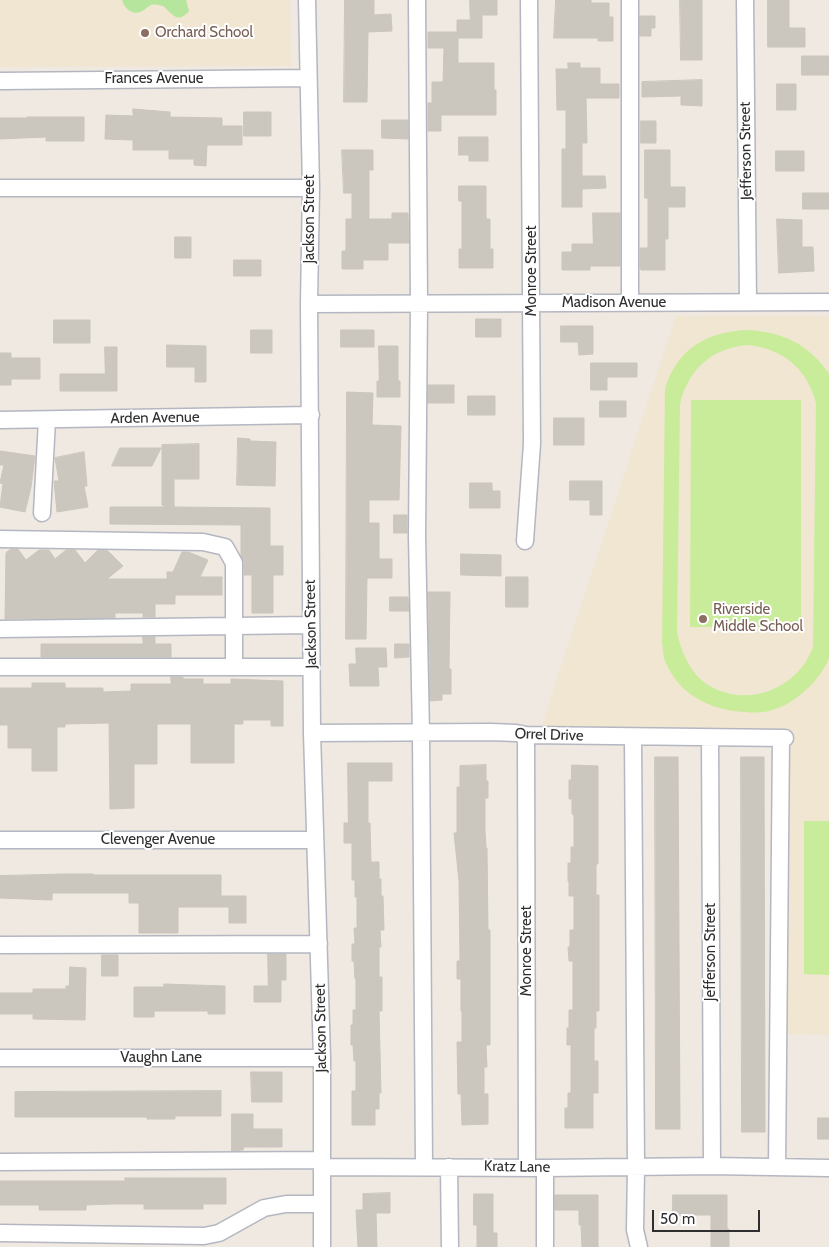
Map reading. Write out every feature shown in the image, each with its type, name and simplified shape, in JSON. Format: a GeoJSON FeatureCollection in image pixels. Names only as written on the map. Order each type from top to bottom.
{"type":"FeatureCollection","features":[{"type":"Feature","properties":{"kind":"street","name":"Jackson Street"},"geometry":{"type":"LineString","coordinates":[[307,0],[311,188],[309,304],[311,666],[322,1058],[322,1247]]}},
{"type":"Feature","properties":{"kind":"street"},"geometry":{"type":"LineString","coordinates":[[417,0],[419,304],[417,536],[421,733],[424,1166]]}},
{"type":"Feature","properties":{"kind":"street","name":"Monroe Street"},"geometry":{"type":"LineString","coordinates":[[525,541],[532,444],[529,0]]}},
{"type":"Feature","properties":{"kind":"street"},"geometry":{"type":"LineString","coordinates":[[630,0],[630,303]]}},
{"type":"Feature","properties":{"kind":"street","name":"Jefferson Street"},"geometry":{"type":"LineString","coordinates":[[745,0],[748,302]]}},
{"type":"Feature","properties":{"kind":"street","name":"Frances Avenue"},"geometry":{"type":"LineString","coordinates":[[0,81],[308,78]]}},
{"type":"Feature","properties":{"kind":"street"},"geometry":{"type":"LineString","coordinates":[[0,188],[311,188]]}},
{"type":"Feature","properties":{"kind":"street","name":"Madison Avenue"},"geometry":{"type":"LineString","coordinates":[[309,304],[829,302]]}},
{"type":"Feature","properties":{"kind":"street","name":"Arden Avenue"},"geometry":{"type":"LineString","coordinates":[[0,420],[311,415]]}},
{"type":"Feature","properties":{"kind":"street"},"geometry":{"type":"LineString","coordinates":[[42,514],[47,420]]}},
{"type":"Feature","properties":{"kind":"street"},"geometry":{"type":"LineString","coordinates":[[0,540],[203,542],[225,547],[234,563],[234,667]]}},
{"type":"Feature","properties":{"kind":"street"},"geometry":{"type":"LineString","coordinates":[[0,630],[311,625]]}},
{"type":"Feature","properties":{"kind":"street"},"geometry":{"type":"LineString","coordinates":[[0,667],[311,666]]}},
{"type":"Feature","properties":{"kind":"street","name":"Orrel Drive"},"geometry":{"type":"LineString","coordinates":[[312,733],[491,732],[526,735],[783,738],[777,1168]]}},
{"type":"Feature","properties":{"kind":"street","name":"Monroe Street"},"geometry":{"type":"LineString","coordinates":[[526,735],[527,1167]]}},
{"type":"Feature","properties":{"kind":"street"},"geometry":{"type":"LineString","coordinates":[[634,737],[635,1230],[639,1247]]}},
{"type":"Feature","properties":{"kind":"street","name":"Jefferson Street"},"geometry":{"type":"LineString","coordinates":[[710,738],[712,1166]]}},
{"type":"Feature","properties":{"kind":"street","name":"Clevenger Avenue"},"geometry":{"type":"LineString","coordinates":[[0,840],[315,840]]}},
{"type":"Feature","properties":{"kind":"street"},"geometry":{"type":"LineString","coordinates":[[0,945],[319,944]]}},
{"type":"Feature","properties":{"kind":"street","name":"Vaughn Lane"},"geometry":{"type":"LineString","coordinates":[[0,1058],[322,1058]]}},
{"type":"Feature","properties":{"kind":"street","name":"Kratz Lane"},"geometry":{"type":"LineString","coordinates":[[0,1162],[322,1163],[545,1168],[712,1166],[829,1168]]}},
{"type":"Feature","properties":{"kind":"street"},"geometry":{"type":"LineString","coordinates":[[450,1166],[450,1247]]}},
{"type":"Feature","properties":{"kind":"street"},"geometry":{"type":"LineString","coordinates":[[545,1168],[545,1247]]}},
{"type":"Feature","properties":{"kind":"street"},"geometry":{"type":"LineString","coordinates":[[0,1233],[123,1241],[204,1236],[219,1233],[264,1208],[286,1204],[322,1204]]}},
{"type":"Feature","properties":{"kind":"shaded area","name":"Orchard School"},"geometry":{"type":"Polygon","coordinates":[[[0,0],[290,0],[291,66],[0,67],[0,0]]]}},
{"type":"Feature","properties":{"kind":"shaded area","name":"Riverside Middle School"},"geometry":{"type":"Polygon","coordinates":[[[676,316],[829,316],[829,1035],[787,1034],[788,751],[784,732],[540,731],[676,316]]]}},
{"type":"Feature","properties":{"kind":"green space"},"geometry":{"type":"Polygon","coordinates":[[[122,0],[186,0],[189,11],[185,15],[178,17],[163,6],[151,5],[134,13],[126,8],[122,0]]]}},
{"type":"Feature","properties":{"kind":"green space"},"geometry":{"type":"Polygon","coordinates":[[[732,331],[760,331],[783,337],[804,347],[829,374],[829,658],[816,680],[798,697],[780,707],[760,712],[732,711],[720,708],[708,704],[687,692],[671,673],[664,659],[662,642],[665,389],[670,375],[685,353],[706,339],[732,331]],[[749,345],[724,350],[713,355],[696,370],[689,380],[680,404],[677,633],[681,648],[696,675],[708,685],[723,692],[739,695],[754,695],[769,691],[783,684],[796,674],[806,662],[813,647],[816,403],[807,380],[793,363],[773,351],[749,345]]]}},
{"type":"Feature","properties":{"kind":"green space"},"geometry":{"type":"Polygon","coordinates":[[[691,400],[801,400],[801,627],[690,627],[691,400]]]}},
{"type":"Feature","properties":{"kind":"green space"},"geometry":{"type":"Polygon","coordinates":[[[804,821],[829,821],[829,975],[804,974],[804,821]]]}},
{"type":"Feature","properties":{"kind":"building"},"geometry":{"type":"Polygon","coordinates":[[[345,0],[374,0],[374,15],[391,14],[392,31],[368,32],[367,102],[344,102],[345,0]]]}},
{"type":"Feature","properties":{"kind":"building"},"geometry":{"type":"Polygon","coordinates":[[[470,0],[497,0],[497,15],[482,15],[482,38],[458,38],[458,63],[494,63],[496,115],[441,115],[441,131],[428,131],[428,103],[432,103],[432,82],[443,82],[444,48],[428,48],[428,32],[457,32],[457,20],[470,20],[470,0]]]}},
{"type":"Feature","properties":{"kind":"building"},"geometry":{"type":"Polygon","coordinates":[[[556,0],[591,0],[591,3],[609,3],[609,17],[613,17],[613,41],[598,41],[598,38],[554,38],[556,0]]]}},
{"type":"Feature","properties":{"kind":"building"},"geometry":{"type":"Polygon","coordinates":[[[680,0],[702,0],[702,60],[681,60],[680,0]]]}},
{"type":"Feature","properties":{"kind":"building"},"geometry":{"type":"Polygon","coordinates":[[[768,0],[789,0],[789,28],[805,28],[805,47],[768,47],[768,0]]]}},
{"type":"Feature","properties":{"kind":"building"},"geometry":{"type":"Polygon","coordinates":[[[640,16],[655,16],[655,28],[651,28],[651,36],[640,36],[640,16]]]}},
{"type":"Feature","properties":{"kind":"building"},"geometry":{"type":"Polygon","coordinates":[[[802,56],[829,56],[829,75],[802,75],[802,56]]]}},
{"type":"Feature","properties":{"kind":"building"},"geometry":{"type":"Polygon","coordinates":[[[568,63],[580,63],[580,68],[600,68],[600,84],[619,84],[619,98],[586,98],[587,143],[582,143],[582,176],[605,176],[606,188],[582,189],[582,207],[562,207],[562,149],[566,149],[566,110],[557,110],[556,69],[568,69],[568,63]]]}},
{"type":"Feature","properties":{"kind":"building"},"geometry":{"type":"Polygon","coordinates":[[[702,80],[702,106],[681,105],[681,96],[642,97],[642,82],[702,80]]]}},
{"type":"Feature","properties":{"kind":"building"},"geometry":{"type":"Polygon","coordinates":[[[777,84],[796,84],[796,110],[777,110],[777,84]]]}},
{"type":"Feature","properties":{"kind":"building"},"geometry":{"type":"Polygon","coordinates":[[[133,109],[170,112],[170,117],[222,118],[222,126],[242,126],[242,145],[207,145],[206,166],[194,165],[194,159],[169,159],[169,150],[133,150],[133,140],[105,139],[106,115],[133,116],[133,109]]]}},
{"type":"Feature","properties":{"kind":"building"},"geometry":{"type":"Polygon","coordinates":[[[244,112],[271,112],[271,136],[244,136],[244,112]]]}},
{"type":"Feature","properties":{"kind":"building"},"geometry":{"type":"Polygon","coordinates":[[[84,117],[84,141],[46,141],[46,137],[0,139],[0,118],[84,117]]]}},
{"type":"Feature","properties":{"kind":"building"},"geometry":{"type":"Polygon","coordinates":[[[382,120],[408,120],[408,139],[382,138],[382,120]]]}},
{"type":"Feature","properties":{"kind":"building"},"geometry":{"type":"Polygon","coordinates":[[[641,121],[656,121],[656,143],[641,143],[641,121]]]}},
{"type":"Feature","properties":{"kind":"building"},"geometry":{"type":"Polygon","coordinates":[[[459,137],[488,137],[488,161],[469,161],[469,155],[459,155],[459,137]]]}},
{"type":"Feature","properties":{"kind":"building"},"geometry":{"type":"Polygon","coordinates":[[[342,150],[373,150],[373,170],[369,170],[369,219],[392,219],[392,213],[408,213],[409,243],[388,243],[388,260],[363,260],[363,269],[342,269],[342,251],[346,251],[346,219],[352,219],[352,193],[344,193],[342,150]]]}},
{"type":"Feature","properties":{"kind":"building"},"geometry":{"type":"Polygon","coordinates":[[[645,150],[670,150],[670,187],[685,187],[685,207],[668,207],[668,239],[665,239],[665,270],[641,270],[640,266],[640,248],[648,248],[648,198],[645,198],[645,150]]]}},
{"type":"Feature","properties":{"kind":"building"},"geometry":{"type":"Polygon","coordinates":[[[776,151],[804,151],[804,171],[776,171],[776,151]]]}},
{"type":"Feature","properties":{"kind":"building"},"geometry":{"type":"Polygon","coordinates":[[[459,186],[486,186],[486,219],[490,219],[490,249],[493,249],[493,268],[459,268],[459,249],[462,249],[462,201],[459,201],[459,186]]]}},
{"type":"Feature","properties":{"kind":"building"},"geometry":{"type":"Polygon","coordinates":[[[803,193],[829,193],[829,209],[803,209],[803,193]]]}},
{"type":"Feature","properties":{"kind":"building"},"geometry":{"type":"Polygon","coordinates":[[[593,213],[620,213],[620,266],[590,266],[590,270],[562,270],[562,252],[572,252],[572,244],[593,244],[593,213]]]}},
{"type":"Feature","properties":{"kind":"building"},"geometry":{"type":"Polygon","coordinates":[[[777,219],[802,220],[802,247],[813,247],[814,271],[779,273],[777,219]]]}},
{"type":"Feature","properties":{"kind":"building"},"geometry":{"type":"Polygon","coordinates":[[[175,237],[191,237],[191,258],[175,258],[175,237]]]}},
{"type":"Feature","properties":{"kind":"building"},"geometry":{"type":"Polygon","coordinates":[[[234,260],[261,260],[261,276],[234,276],[234,260]]]}},
{"type":"Feature","properties":{"kind":"building"},"geometry":{"type":"Polygon","coordinates":[[[476,319],[501,319],[501,337],[476,337],[476,319]]]}},
{"type":"Feature","properties":{"kind":"building"},"geometry":{"type":"Polygon","coordinates":[[[54,320],[90,320],[90,343],[54,343],[54,320]]]}},
{"type":"Feature","properties":{"kind":"building"},"geometry":{"type":"Polygon","coordinates":[[[561,326],[593,326],[593,354],[579,355],[578,342],[561,342],[561,326]]]}},
{"type":"Feature","properties":{"kind":"building"},"geometry":{"type":"Polygon","coordinates":[[[251,330],[272,330],[272,353],[251,353],[251,330]]]}},
{"type":"Feature","properties":{"kind":"building"},"geometry":{"type":"Polygon","coordinates":[[[341,330],[374,330],[374,347],[341,347],[341,330]]]}},
{"type":"Feature","properties":{"kind":"building"},"geometry":{"type":"Polygon","coordinates":[[[167,345],[206,346],[206,382],[195,382],[195,367],[167,367],[167,345]]]}},
{"type":"Feature","properties":{"kind":"building"},"geometry":{"type":"Polygon","coordinates":[[[379,346],[398,346],[400,397],[377,397],[379,346]]]}},
{"type":"Feature","properties":{"kind":"building"},"geometry":{"type":"Polygon","coordinates":[[[105,347],[117,347],[117,391],[60,391],[60,374],[105,374],[105,347]]]}},
{"type":"Feature","properties":{"kind":"building"},"geometry":{"type":"Polygon","coordinates":[[[0,353],[11,353],[11,358],[40,358],[40,379],[11,379],[11,385],[0,385],[0,353]]]}},
{"type":"Feature","properties":{"kind":"building"},"geometry":{"type":"Polygon","coordinates":[[[591,363],[637,363],[637,377],[607,377],[607,390],[591,390],[591,363]]]}},
{"type":"Feature","properties":{"kind":"building"},"geometry":{"type":"Polygon","coordinates":[[[428,385],[454,385],[454,403],[428,403],[428,385]]]}},
{"type":"Feature","properties":{"kind":"building"},"geometry":{"type":"Polygon","coordinates":[[[347,392],[373,393],[372,425],[401,426],[399,500],[369,500],[369,523],[379,523],[379,559],[392,559],[392,578],[367,578],[366,639],[346,639],[347,392]]]}},
{"type":"Feature","properties":{"kind":"building"},"geometry":{"type":"Polygon","coordinates":[[[468,396],[495,396],[495,415],[468,415],[468,396]]]}},
{"type":"Feature","properties":{"kind":"building"},"geometry":{"type":"Polygon","coordinates":[[[600,401],[626,401],[626,417],[600,417],[600,401]]]}},
{"type":"Feature","properties":{"kind":"building"},"geometry":{"type":"Polygon","coordinates":[[[554,418],[584,418],[584,445],[554,445],[554,418]]]}},
{"type":"Feature","properties":{"kind":"building"},"geometry":{"type":"Polygon","coordinates":[[[238,438],[250,439],[250,441],[276,442],[275,486],[237,485],[238,438]]]}},
{"type":"Feature","properties":{"kind":"building"},"geometry":{"type":"Polygon","coordinates":[[[199,444],[199,479],[174,479],[174,507],[270,508],[270,546],[283,546],[283,575],[273,575],[273,613],[252,613],[252,575],[244,575],[244,563],[241,555],[241,525],[110,524],[110,507],[166,507],[162,505],[162,445],[199,444]]]}},
{"type":"Feature","properties":{"kind":"building"},"geometry":{"type":"Polygon","coordinates":[[[120,448],[161,448],[152,466],[112,466],[120,448]]]}},
{"type":"Feature","properties":{"kind":"building"},"geometry":{"type":"Polygon","coordinates":[[[0,451],[35,456],[31,487],[25,512],[0,507],[3,484],[0,483],[4,465],[0,465],[0,451]]]}},
{"type":"Feature","properties":{"kind":"building"},"geometry":{"type":"Polygon","coordinates":[[[84,452],[87,486],[84,486],[88,507],[57,512],[54,481],[59,481],[55,458],[84,452]]]}},
{"type":"Feature","properties":{"kind":"building"},"geometry":{"type":"Polygon","coordinates":[[[570,481],[602,481],[602,515],[590,515],[590,500],[570,500],[570,481]]]}},
{"type":"Feature","properties":{"kind":"building"},"geometry":{"type":"Polygon","coordinates":[[[470,483],[492,483],[492,491],[500,491],[500,508],[470,508],[470,483]]]}},
{"type":"Feature","properties":{"kind":"building"},"geometry":{"type":"Polygon","coordinates":[[[394,515],[407,515],[407,533],[394,533],[394,515]]]}},
{"type":"Feature","properties":{"kind":"building"},"geometry":{"type":"Polygon","coordinates":[[[11,549],[18,549],[26,560],[39,550],[49,550],[55,559],[66,550],[75,550],[85,563],[98,550],[108,551],[123,566],[107,579],[167,579],[167,572],[173,572],[182,552],[188,552],[208,560],[200,577],[222,577],[222,595],[175,595],[175,604],[155,604],[155,617],[143,617],[143,613],[115,613],[115,618],[5,619],[6,553],[11,549]]]}},
{"type":"Feature","properties":{"kind":"building"},"geometry":{"type":"Polygon","coordinates":[[[461,554],[501,555],[501,576],[461,575],[461,554]]]}},
{"type":"Feature","properties":{"kind":"building"},"geometry":{"type":"Polygon","coordinates":[[[506,577],[528,577],[528,607],[506,607],[506,577]]]}},
{"type":"Feature","properties":{"kind":"building"},"geometry":{"type":"Polygon","coordinates":[[[428,592],[450,592],[449,669],[451,669],[451,694],[442,694],[442,700],[430,701],[428,592]]]}},
{"type":"Feature","properties":{"kind":"building"},"geometry":{"type":"Polygon","coordinates":[[[390,597],[408,597],[409,611],[390,611],[390,597]]]}},
{"type":"Feature","properties":{"kind":"building"},"geometry":{"type":"Polygon","coordinates":[[[143,637],[155,637],[155,644],[171,644],[171,657],[41,657],[41,644],[143,644],[143,637]]]}},
{"type":"Feature","properties":{"kind":"building"},"geometry":{"type":"Polygon","coordinates":[[[395,644],[409,644],[409,657],[395,658],[395,644]]]}},
{"type":"Feature","properties":{"kind":"building"},"geometry":{"type":"Polygon","coordinates":[[[356,648],[386,648],[387,667],[378,667],[379,686],[350,686],[349,664],[356,664],[356,648]]]}},
{"type":"Feature","properties":{"kind":"building"},"geometry":{"type":"Polygon","coordinates":[[[171,677],[203,679],[203,684],[231,684],[231,679],[283,681],[283,726],[271,726],[271,720],[243,720],[243,724],[234,724],[234,763],[191,763],[191,724],[157,724],[157,764],[134,764],[134,808],[110,809],[109,723],[65,724],[65,727],[57,727],[57,771],[32,771],[32,748],[8,748],[8,725],[0,725],[0,688],[32,688],[32,683],[65,683],[65,688],[103,688],[103,692],[131,691],[131,684],[171,684],[171,677]]]}},
{"type":"Feature","properties":{"kind":"building"},"geometry":{"type":"Polygon","coordinates":[[[655,757],[678,757],[680,1129],[656,1129],[655,757]]]}},
{"type":"Feature","properties":{"kind":"building"},"geometry":{"type":"Polygon","coordinates":[[[741,757],[764,757],[765,1132],[742,1132],[741,757]]]}},
{"type":"Feature","properties":{"kind":"building"},"geometry":{"type":"Polygon","coordinates":[[[348,763],[392,763],[392,781],[368,781],[368,823],[370,823],[371,862],[379,862],[384,930],[380,930],[381,947],[379,947],[379,977],[382,977],[382,1011],[379,1011],[381,1093],[379,1093],[379,1109],[375,1109],[375,1125],[352,1125],[352,1091],[356,1091],[356,1061],[354,1061],[353,1045],[351,1045],[351,1025],[353,1025],[353,1010],[356,1010],[356,979],[354,961],[352,961],[352,944],[355,944],[354,928],[357,928],[357,897],[355,897],[355,880],[352,880],[352,843],[344,843],[344,823],[348,823],[348,763]]]}},
{"type":"Feature","properties":{"kind":"building"},"geometry":{"type":"Polygon","coordinates":[[[486,765],[488,798],[485,798],[485,831],[488,930],[490,930],[490,1045],[486,1045],[487,1067],[484,1067],[484,1094],[488,1094],[488,1124],[462,1125],[461,1094],[458,1094],[457,1042],[462,1042],[462,1011],[461,979],[457,979],[457,961],[460,961],[459,881],[454,833],[457,833],[457,787],[460,787],[460,766],[486,765]]]}},
{"type":"Feature","properties":{"kind":"building"},"geometry":{"type":"Polygon","coordinates":[[[572,765],[598,766],[598,864],[596,864],[596,895],[599,895],[599,1011],[596,1011],[596,1028],[594,1028],[594,1061],[598,1061],[598,1093],[593,1093],[593,1128],[565,1128],[565,1108],[568,1108],[568,1093],[571,1093],[571,1045],[567,1045],[567,1028],[569,1028],[569,1010],[573,1010],[573,961],[569,961],[568,947],[570,947],[570,930],[574,930],[574,896],[569,896],[568,881],[568,863],[571,863],[571,847],[574,847],[574,815],[572,814],[572,799],[569,799],[569,780],[571,780],[572,765]]]}},
{"type":"Feature","properties":{"kind":"building"},"geometry":{"type":"Polygon","coordinates":[[[63,874],[221,875],[221,896],[246,896],[246,923],[229,923],[229,907],[178,907],[178,933],[139,933],[139,903],[129,903],[129,893],[52,893],[52,900],[0,898],[0,876],[63,874]]]}},
{"type":"Feature","properties":{"kind":"building"},"geometry":{"type":"Polygon","coordinates":[[[268,954],[286,954],[286,980],[281,980],[281,1002],[254,1002],[254,986],[268,986],[268,954]]]}},
{"type":"Feature","properties":{"kind":"building"},"geometry":{"type":"Polygon","coordinates":[[[102,955],[118,955],[118,976],[102,976],[102,955]]]}},
{"type":"Feature","properties":{"kind":"building"},"geometry":{"type":"Polygon","coordinates":[[[70,967],[86,968],[85,1020],[33,1019],[33,1014],[0,1014],[0,993],[33,993],[33,989],[66,989],[66,986],[69,986],[70,967]]]}},
{"type":"Feature","properties":{"kind":"building"},"geometry":{"type":"Polygon","coordinates":[[[164,984],[225,986],[225,1014],[208,1014],[208,1011],[154,1011],[154,1017],[134,1017],[134,987],[164,987],[164,984]]]}},
{"type":"Feature","properties":{"kind":"building"},"geometry":{"type":"Polygon","coordinates":[[[251,1072],[282,1072],[282,1102],[252,1102],[251,1072]]]}},
{"type":"Feature","properties":{"kind":"building"},"geometry":{"type":"Polygon","coordinates":[[[221,1091],[221,1116],[175,1116],[175,1119],[147,1119],[147,1117],[15,1117],[15,1092],[221,1091]]]}},
{"type":"Feature","properties":{"kind":"building"},"geometry":{"type":"Polygon","coordinates":[[[232,1114],[253,1114],[253,1129],[282,1129],[282,1147],[244,1147],[243,1150],[232,1151],[232,1114]]]}},
{"type":"Feature","properties":{"kind":"building"},"geometry":{"type":"Polygon","coordinates":[[[818,1118],[829,1118],[829,1139],[818,1139],[818,1118]]]}},
{"type":"Feature","properties":{"kind":"building"},"geometry":{"type":"Polygon","coordinates":[[[125,1178],[226,1178],[226,1204],[203,1204],[203,1209],[144,1209],[144,1204],[86,1205],[86,1210],[39,1210],[39,1205],[0,1205],[0,1181],[125,1181],[125,1178]]]}},
{"type":"Feature","properties":{"kind":"building"},"geometry":{"type":"Polygon","coordinates":[[[390,1193],[390,1213],[376,1213],[377,1247],[358,1247],[356,1210],[363,1210],[363,1194],[390,1193]]]}},
{"type":"Feature","properties":{"kind":"building"},"geometry":{"type":"Polygon","coordinates":[[[474,1194],[493,1194],[493,1233],[497,1233],[497,1247],[477,1247],[477,1225],[474,1225],[474,1194]]]}},
{"type":"Feature","properties":{"kind":"building"},"geometry":{"type":"Polygon","coordinates":[[[555,1195],[598,1195],[598,1247],[582,1247],[579,1210],[555,1210],[555,1195]]]}},
{"type":"Feature","properties":{"kind":"building"},"geometry":{"type":"Polygon","coordinates":[[[673,1195],[727,1195],[729,1247],[711,1247],[711,1215],[673,1215],[673,1195]]]}},
{"type":"Feature","properties":{"kind":"place","name":"Orchard School"},"geometry":{"type":"Point","coordinates":[145,33]}},
{"type":"Feature","properties":{"kind":"place","name":"Riverside Middle School"},"geometry":{"type":"Point","coordinates":[703,619]}}]}
